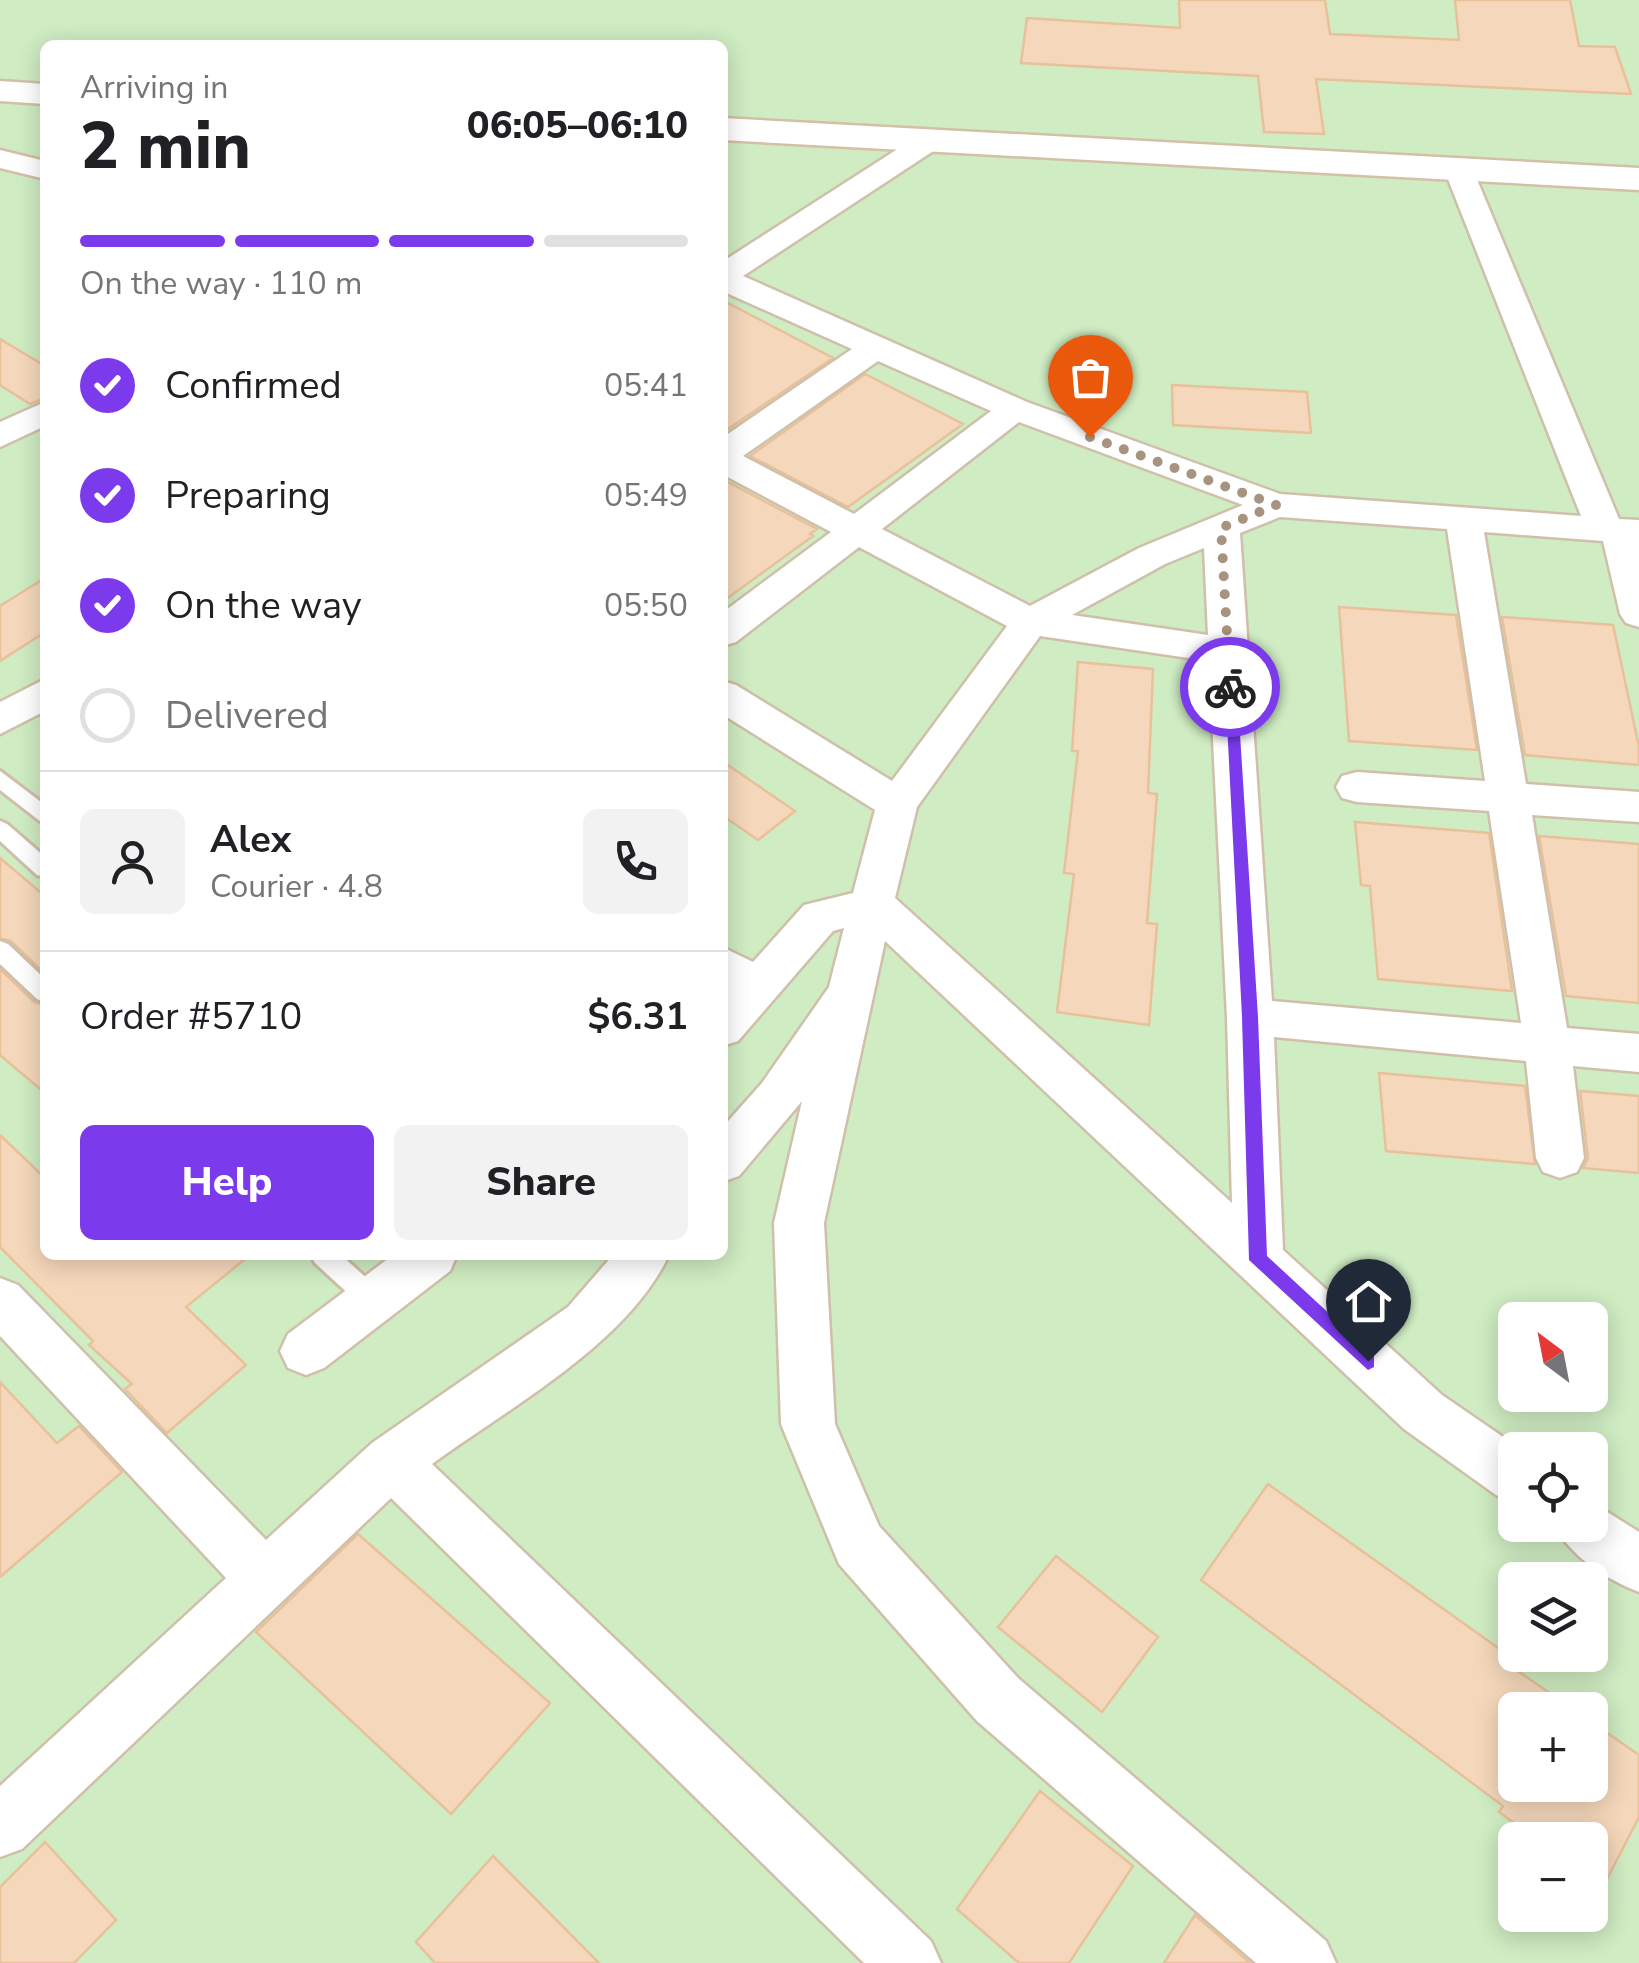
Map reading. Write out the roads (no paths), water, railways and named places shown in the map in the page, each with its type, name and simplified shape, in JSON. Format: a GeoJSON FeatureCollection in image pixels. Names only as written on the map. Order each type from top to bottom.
{"type":"FeatureCollection","features":[{"type":"Feature","properties":{"kind":"main road"},"geometry":{"type":"LineString","coordinates":[[0,91],[40,94]]}},
{"type":"Feature","properties":{"kind":"main road"},"geometry":{"type":"LineString","coordinates":[[728,129],[1639,179]]}},
{"type":"Feature","properties":{"kind":"street"},"geometry":{"type":"LineString","coordinates":[[728,274],[932,140]]}},
{"type":"Feature","properties":{"kind":"street"},"geometry":{"type":"LineString","coordinates":[[0,158],[40,169]]}},
{"type":"Feature","properties":{"kind":"street"},"geometry":{"type":"LineString","coordinates":[[0,185],[40,169]]}},
{"type":"Feature","properties":{"kind":"street"},"geometry":{"type":"LineString","coordinates":[[1459,169],[1621,531],[1639,614]]}},
{"type":"Feature","properties":{"kind":"street"},"geometry":{"type":"LineString","coordinates":[[728,281],[873,349],[1015,409],[1276,505],[1621,531]]}},
{"type":"Feature","properties":{"kind":"street"},"geometry":{"type":"LineString","coordinates":[[728,452],[873,349]]}},
{"type":"Feature","properties":{"kind":"street"},"geometry":{"type":"LineString","coordinates":[[728,628],[1015,409]]}},
{"type":"Feature","properties":{"kind":"street"},"geometry":{"type":"LineString","coordinates":[[0,436],[40,415]]}},
{"type":"Feature","properties":{"kind":"street"},"geometry":{"type":"LineString","coordinates":[[728,459],[1030,622],[1228,651]]}},
{"type":"Feature","properties":{"kind":"street"},"geometry":{"type":"LineString","coordinates":[[1276,505],[1152,556],[1030,622],[898,804],[850,992],[799,1223],[808,1424],[860,1545],[998,1700],[1304,1963]]}},
{"type":"Feature","properties":{"kind":"street"},"geometry":{"type":"LineString","coordinates":[[1464,520],[1547,1045],[1560,1158]]}},
{"type":"Feature","properties":{"kind":"street"},"geometry":{"type":"LineString","coordinates":[[1221,528],[1250,1017],[1258,1260]]}},
{"type":"Feature","properties":{"kind":"street"},"geometry":{"type":"LineString","coordinates":[[0,720],[40,695]]}},
{"type":"Feature","properties":{"kind":"street"},"geometry":{"type":"LineString","coordinates":[[728,699],[898,804]]}},
{"type":"Feature","properties":{"kind":"street"},"geometry":{"type":"LineString","coordinates":[[1357,787],[1639,807]]}},
{"type":"Feature","properties":{"kind":"street"},"geometry":{"type":"LineString","coordinates":[[728,1011],[740,976],[818,917],[875,906]]}},
{"type":"Feature","properties":{"kind":"street"},"geometry":{"type":"LineString","coordinates":[[875,906],[1423,1412],[1498,1465]]}},
{"type":"Feature","properties":{"kind":"street"},"geometry":{"type":"LineString","coordinates":[[728,1155],[779,1096],[850,992]]}},
{"type":"Feature","properties":{"kind":"street"},"geometry":{"type":"LineString","coordinates":[[1250,1017],[1639,1054]]}},
{"type":"Feature","properties":{"kind":"street"},"geometry":{"type":"LineString","coordinates":[[306,1351],[425,1260]]}},
{"type":"Feature","properties":{"kind":"street"},"geometry":{"type":"LineString","coordinates":[[0,1827],[391,1461],[586,1323],[640,1260]]}},
{"type":"Feature","properties":{"kind":"street"},"geometry":{"type":"LineString","coordinates":[[0,1301],[265,1578]]}},
{"type":"Feature","properties":{"kind":"street"},"geometry":{"type":"LineString","coordinates":[[391,1461],[908,1963]]}},
{"type":"Feature","properties":{"kind":"street"},"geometry":{"type":"LineString","coordinates":[[1607,1542],[1639,1564]]}},
{"type":"Feature","properties":{"kind":"lane"},"geometry":{"type":"LineString","coordinates":[[0,778],[40,813]]}},
{"type":"Feature","properties":{"kind":"lane"},"geometry":{"type":"LineString","coordinates":[[0,829],[40,865]]}},
{"type":"Feature","properties":{"kind":"lane"},"geometry":{"type":"LineString","coordinates":[[0,950],[40,987]]}},
{"type":"Feature","properties":{"kind":"lane"},"geometry":{"type":"LineString","coordinates":[[329,1260],[373,1300]]}}]}
